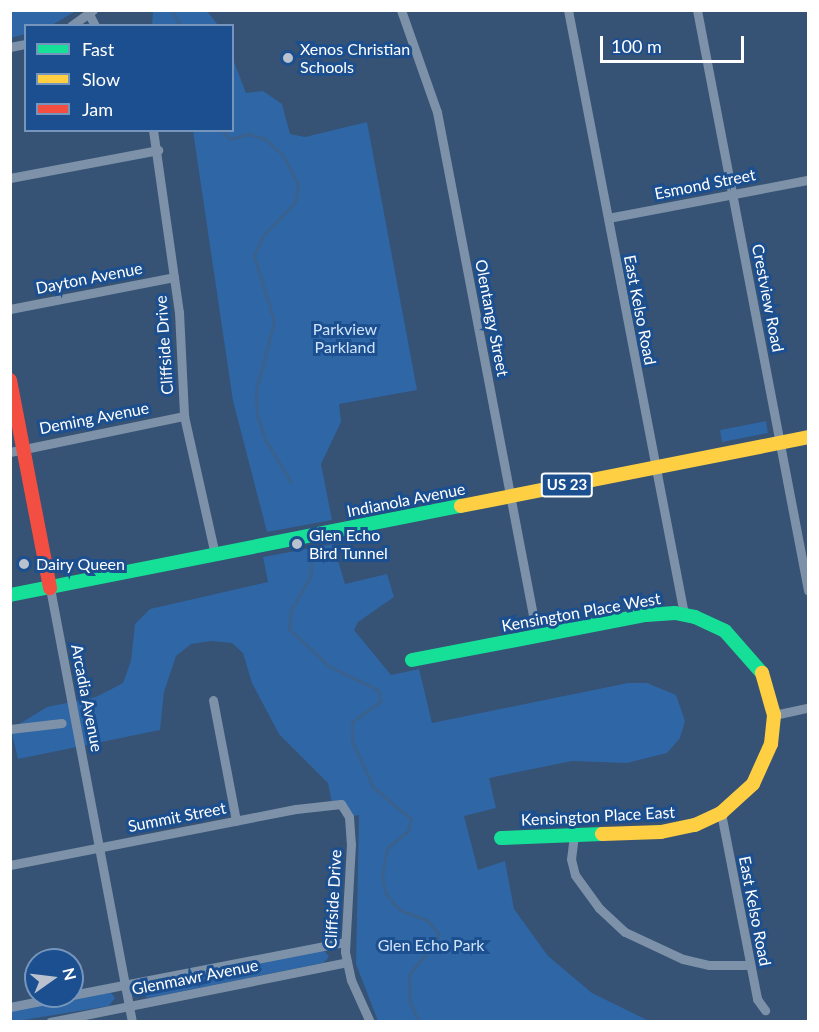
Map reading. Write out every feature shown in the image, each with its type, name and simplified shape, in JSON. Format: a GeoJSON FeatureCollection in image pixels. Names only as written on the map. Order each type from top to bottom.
{"type":"FeatureCollection","features":[{"type":"Feature","properties":{"kind":"street","name":"Olentangy Street"},"geometry":{"type":"LineString","coordinates":[[401,10],[437,112],[537,636]]}},
{"type":"Feature","properties":{"kind":"street","name":"East Kelso Road"},"geometry":{"type":"LineString","coordinates":[[568,10],[684,614]]}},
{"type":"Feature","properties":{"kind":"street","name":"Crestview Road"},"geometry":{"type":"LineString","coordinates":[[697,10],[808,590]]}},
{"type":"Feature","properties":{"kind":"street"},"geometry":{"type":"LineString","coordinates":[[74,24],[91,12]]}},
{"type":"Feature","properties":{"kind":"street","name":"Cliffside Drive"},"geometry":{"type":"LineString","coordinates":[[154,132],[158,150],[174,277],[184,372],[184,416],[215,555]]}},
{"type":"Feature","properties":{"kind":"street"},"geometry":{"type":"LineString","coordinates":[[10,178],[158,150]]}},
{"type":"Feature","properties":{"kind":"street","name":"Esmond Street"},"geometry":{"type":"LineString","coordinates":[[608,218],[808,180]]}},
{"type":"Feature","properties":{"kind":"street","name":"Dayton Avenue"},"geometry":{"type":"LineString","coordinates":[[10,309],[174,277]]}},
{"type":"Feature","properties":{"kind":"street","name":"Arcadia Avenue"},"geometry":{"type":"LineString","coordinates":[[10,380],[17,450],[50,588],[132,1022]]}},
{"type":"Feature","properties":{"kind":"street","name":"Deming Avenue"},"geometry":{"type":"LineString","coordinates":[[17,450],[184,416]]}},
{"type":"Feature","properties":{"kind":"street","name":"Indianola Avenue"},"geometry":{"type":"LineString","coordinates":[[10,595],[808,437]]}},
{"type":"Feature","properties":{"kind":"street","name":"Kensington Place West"},"geometry":{"type":"LineString","coordinates":[[412,660],[646,615],[684,614],[725,631],[752,656],[768,687],[774,715]]}},
{"type":"Feature","properties":{"kind":"street"},"geometry":{"type":"LineString","coordinates":[[213,700],[236,820]]}},
{"type":"Feature","properties":{"kind":"street"},"geometry":{"type":"LineString","coordinates":[[774,715],[808,708]]}},
{"type":"Feature","properties":{"kind":"street","name":"Kensington Place East"},"geometry":{"type":"LineString","coordinates":[[501,838],[674,830],[721,813],[743,795],[760,771],[771,744],[774,715]]}},
{"type":"Feature","properties":{"kind":"street"},"geometry":{"type":"LineString","coordinates":[[10,729],[62,723]]}},
{"type":"Feature","properties":{"kind":"street","name":"Summit Street"},"geometry":{"type":"LineString","coordinates":[[10,865],[331,802],[341,804],[346,810]]}},
{"type":"Feature","properties":{"kind":"street","name":"Cliffside Drive"},"geometry":{"type":"LineString","coordinates":[[346,810],[351,844],[344,942],[347,962],[370,1022]]}},
{"type":"Feature","properties":{"kind":"street","name":"East Kelso Road"},"geometry":{"type":"LineString","coordinates":[[721,813],[758,1003],[765,1010]]}},
{"type":"Feature","properties":{"kind":"street"},"geometry":{"type":"LineString","coordinates":[[574,835],[571,860],[575,875],[598,908],[625,932],[683,960],[710,965],[750,965]]}},
{"type":"Feature","properties":{"kind":"street","name":"Glenmawr Avenue"},"geometry":{"type":"LineString","coordinates":[[84,993],[344,942]]}},
{"type":"Feature","properties":{"kind":"street","name":"Glenmawr Avenue"},"geometry":{"type":"LineString","coordinates":[[50,1022],[347,962]]}},
{"type":"Feature","properties":{"kind":"green space"},"geometry":{"type":"Polygon","coordinates":[[[11,10],[76,11],[54,24],[24,24],[24,34],[11,38],[11,10]]]}},
{"type":"Feature","properties":{"kind":"green space"},"geometry":{"type":"Polygon","coordinates":[[[153,11],[207,11],[217,24],[152,24],[153,11]]]}},
{"type":"Feature","properties":{"kind":"green space","name":"Parkview Parkland"},"geometry":{"type":"Polygon","coordinates":[[[234,62],[246,93],[263,91],[282,104],[290,134],[305,137],[367,122],[417,390],[339,404],[341,422],[321,464],[332,520],[267,532],[233,401],[193,132],[234,132],[234,62]]]}},
{"type":"Feature","properties":{"kind":"green space"},"geometry":{"type":"Polygon","coordinates":[[[766,421],[768,433],[722,442],[720,430],[766,421]]]}},
{"type":"Feature","properties":{"kind":"green space","name":"Glen Echo Park"},"geometry":{"type":"Polygon","coordinates":[[[333,544],[345,584],[387,574],[394,597],[358,622],[354,630],[391,675],[419,669],[432,723],[628,683],[647,683],[676,695],[685,721],[680,738],[667,753],[627,763],[572,761],[489,778],[496,808],[464,816],[478,870],[505,861],[514,909],[548,956],[592,993],[649,1021],[378,1021],[356,964],[359,815],[349,817],[332,803],[328,783],[279,734],[252,683],[243,653],[232,643],[211,641],[191,644],[176,656],[164,692],[160,730],[18,759],[11,729],[47,707],[96,697],[123,683],[131,661],[135,624],[150,609],[268,582],[263,557],[333,544]]]}},
{"type":"Feature","properties":{"kind":"green space"},"geometry":{"type":"Polygon","coordinates":[[[324,950],[329,957],[323,963],[148,998],[139,992],[144,985],[324,950]]]}},
{"type":"Feature","properties":{"kind":"green space"},"geometry":{"type":"Polygon","coordinates":[[[110,991],[115,998],[109,1006],[11,1022],[11,1011],[26,1008],[84,1008],[84,996],[110,991]]]}},
{"type":"Feature","properties":{"kind":"waterway"},"geometry":{"type":"LineString","coordinates":[[171,10],[180,24]]}},
{"type":"Feature","properties":{"kind":"waterway"},"geometry":{"type":"LineString","coordinates":[[223,132],[230,139],[249,134],[265,139],[283,155],[298,184],[295,202],[262,237],[254,256],[274,321],[256,391],[257,415],[266,441],[291,482]]}},
{"type":"Feature","properties":{"kind":"waterway"},"geometry":{"type":"LineString","coordinates":[[312,561],[310,577],[291,610],[289,629],[329,666],[378,690],[381,701],[352,722],[352,741],[373,787],[411,819],[408,831],[387,848],[382,875],[385,892],[402,911],[427,920],[438,933],[437,941],[409,974],[410,1003],[419,1022]]}},
{"type":"Feature","properties":{"kind":"traffic: fast"},"geometry":{"type":"LineString","coordinates":[[10,595],[461,506]]}},
{"type":"Feature","properties":{"kind":"traffic: fast"},"geometry":{"type":"LineString","coordinates":[[412,660],[646,615],[675,613],[695,617],[725,631],[762,673]]}},
{"type":"Feature","properties":{"kind":"traffic: fast"},"geometry":{"type":"LineString","coordinates":[[501,838],[602,834]]}},
{"type":"Feature","properties":{"kind":"traffic: slow"},"geometry":{"type":"LineString","coordinates":[[461,506],[808,437]]}},
{"type":"Feature","properties":{"kind":"traffic: slow"},"geometry":{"type":"LineString","coordinates":[[602,834],[661,832],[695,825],[721,813],[753,784],[771,744],[774,715],[762,673]]}},
{"type":"Feature","properties":{"kind":"traffic: jam"},"geometry":{"type":"LineString","coordinates":[[10,380],[50,588]]}},
{"type":"Feature","properties":{"kind":"place","name":"Xenos Christian Schools"},"geometry":{"type":"Point","coordinates":[288,58]}},
{"type":"Feature","properties":{"kind":"place","name":"Glen Echo Bird Tunnel"},"geometry":{"type":"Point","coordinates":[297,544]}},
{"type":"Feature","properties":{"kind":"place","name":"Dairy Queen"},"geometry":{"type":"Point","coordinates":[24,564]}}]}
